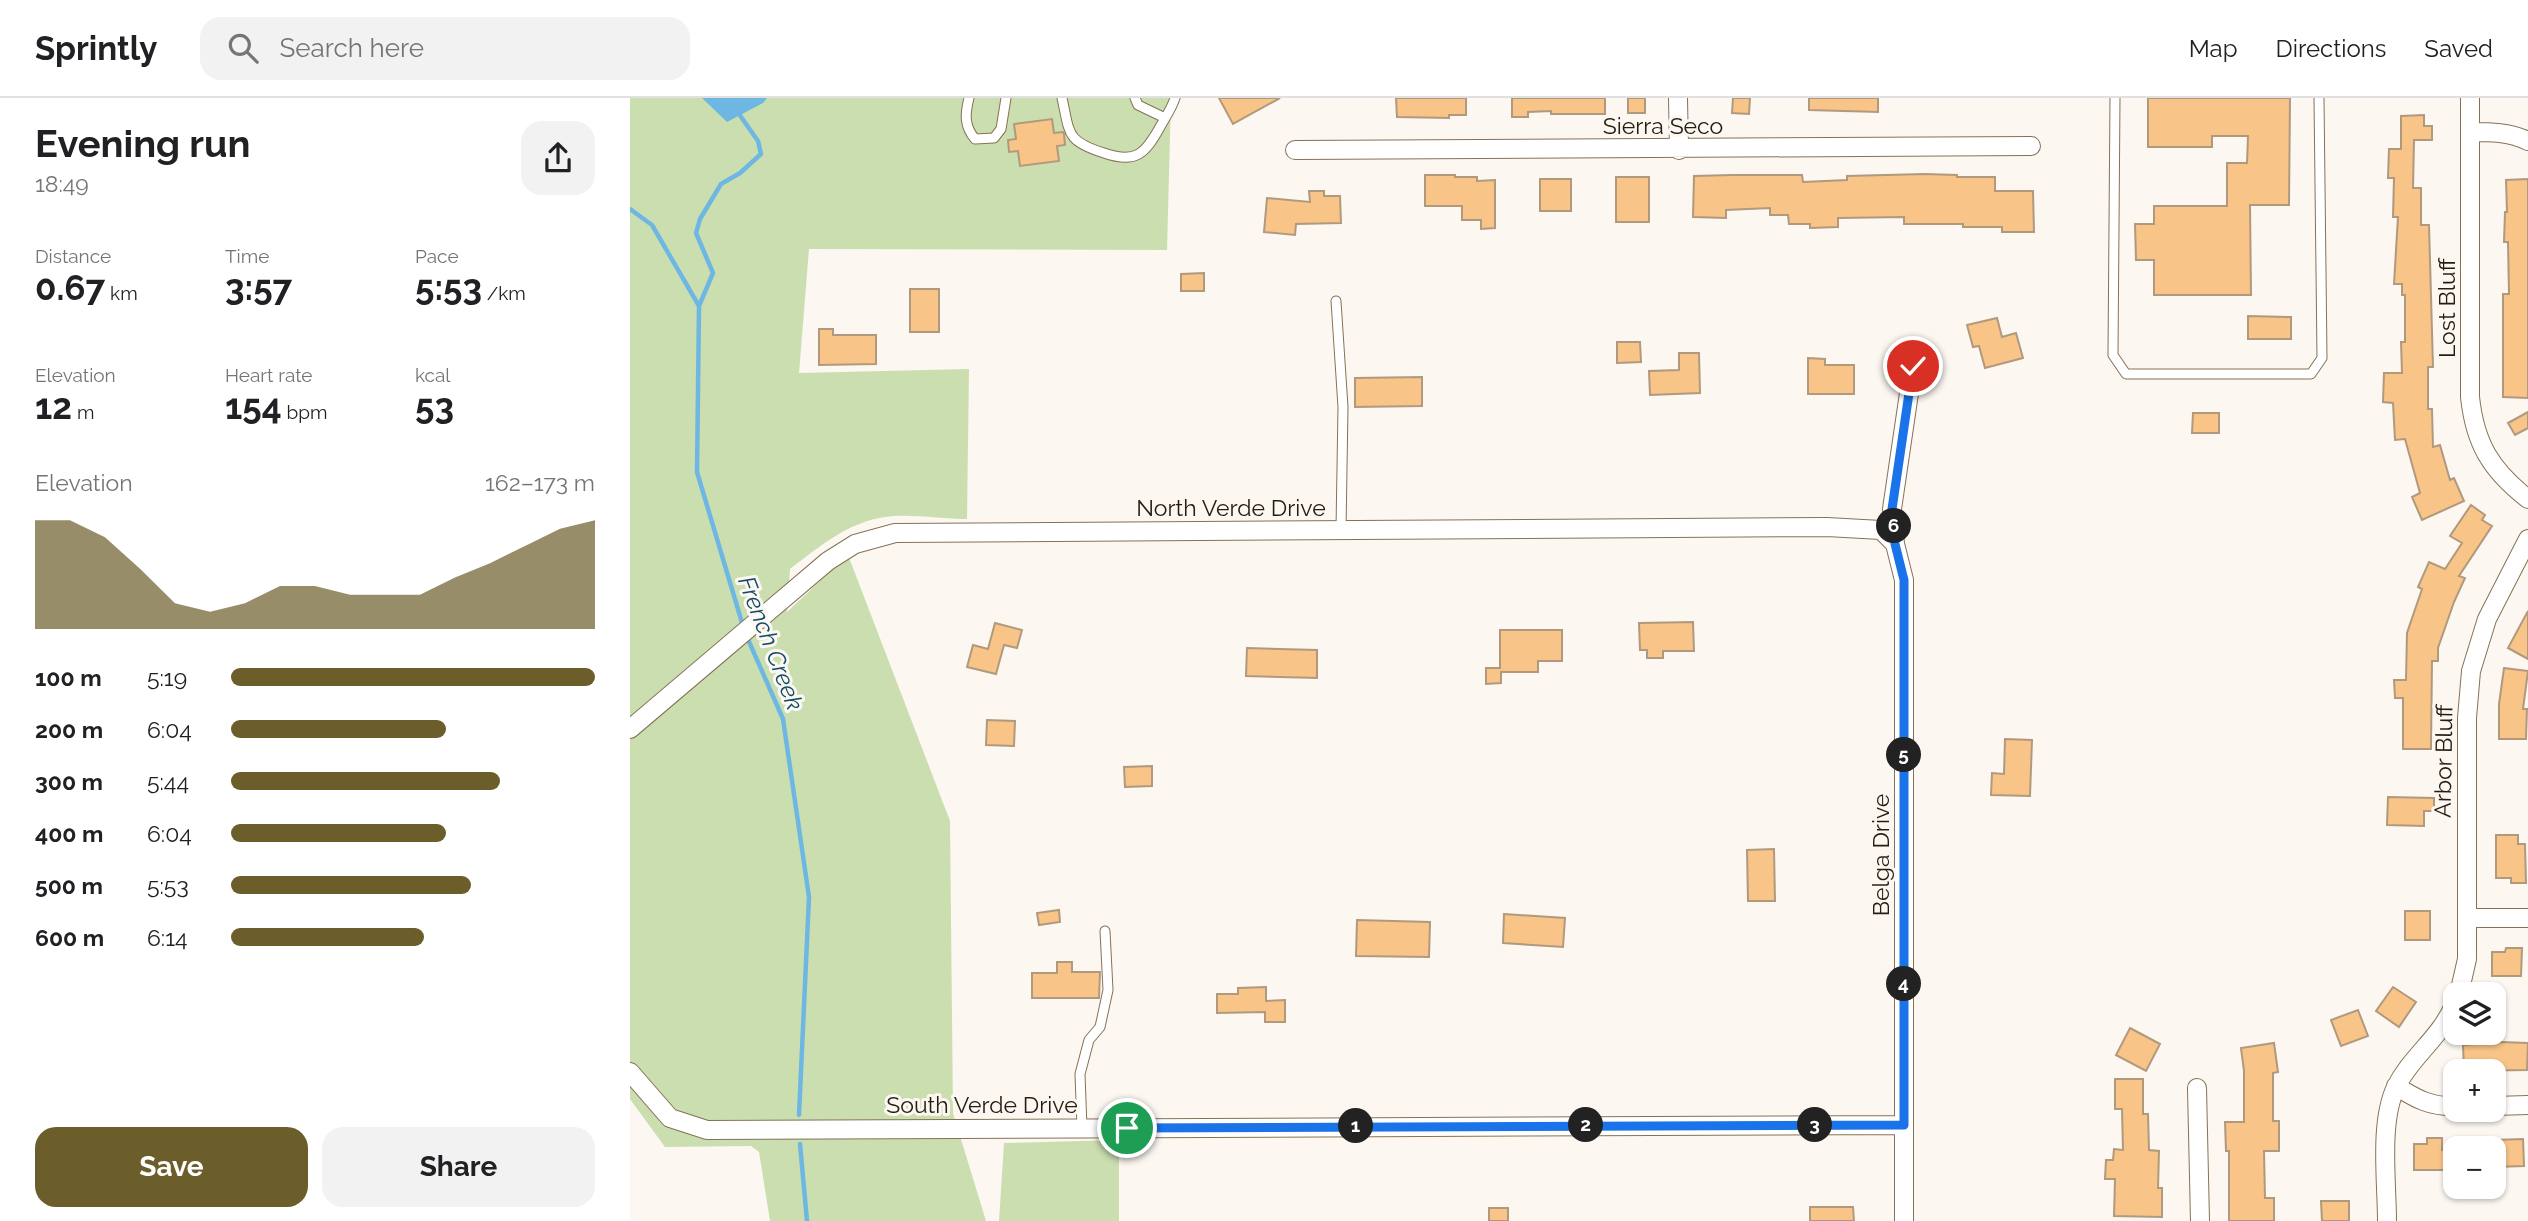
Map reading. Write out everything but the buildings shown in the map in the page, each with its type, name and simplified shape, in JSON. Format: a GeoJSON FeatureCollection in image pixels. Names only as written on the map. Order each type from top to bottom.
{"type":"FeatureCollection","features":[{"type":"Feature","properties":{"kind":"street"},"geometry":{"type":"LineString","coordinates":[[1678,98],[1679,150]]}},
{"type":"Feature","properties":{"kind":"street","name":"Lost Bluff"},"geometry":{"type":"LineString","coordinates":[[2470,98],[2470,397],[2473,419],[2480,443],[2492,465],[2508,484],[2528,499]]}},
{"type":"Feature","properties":{"kind":"street"},"geometry":{"type":"LineString","coordinates":[[2470,132],[2497,132],[2515,135],[2528,141]]}},
{"type":"Feature","properties":{"kind":"street","name":"Sierra Seco"},"geometry":{"type":"LineString","coordinates":[[1295,150],[2031,146]]}},
{"type":"Feature","properties":{"kind":"street","name":"Belga Drive"},"geometry":{"type":"LineString","coordinates":[[1904,1221],[1904,580],[1895,544],[1892,509],[1913,366]]}},
{"type":"Feature","properties":{"kind":"street","name":"North Verde Drive"},"geometry":{"type":"LineString","coordinates":[[630,729],[828,561],[855,544],[895,533],[1827,527],[1881,530],[1895,544]]}},
{"type":"Feature","properties":{"kind":"street","name":"Arbor Bluff"},"geometry":{"type":"LineString","coordinates":[[2461,982],[2466,959],[2467,718],[2471,671],[2487,619],[2528,540]]}},
{"type":"Feature","properties":{"kind":"street"},"geometry":{"type":"LineString","coordinates":[[2467,918],[2528,918]]}},
{"type":"Feature","properties":{"kind":"street"},"geometry":{"type":"LineString","coordinates":[[2387,1221],[2388,1112],[2396,1086],[2443,1024]]}},
{"type":"Feature","properties":{"kind":"street","name":"South Verde Drive"},"geometry":{"type":"LineString","coordinates":[[630,1072],[670,1118],[707,1130],[1904,1125]]}},
{"type":"Feature","properties":{"kind":"street"},"geometry":{"type":"LineString","coordinates":[[2396,1086],[2422,1102],[2443,1105]]}},
{"type":"Feature","properties":{"kind":"street"},"geometry":{"type":"LineString","coordinates":[[2197,1088],[2200,1221]]}},
{"type":"Feature","properties":{"kind":"street"},"geometry":{"type":"LineString","coordinates":[[2506,1106],[2528,1105]]}},
{"type":"Feature","properties":{"kind":"lane"},"geometry":{"type":"LineString","coordinates":[[969,98],[965,117],[969,132],[975,139],[985,140],[994,138],[1001,129],[1006,98]]}},
{"type":"Feature","properties":{"kind":"lane"},"geometry":{"type":"LineString","coordinates":[[1062,98],[1069,129],[1077,143],[1121,159],[1136,156],[1148,148],[1175,98]]}},
{"type":"Feature","properties":{"kind":"lane"},"geometry":{"type":"LineString","coordinates":[[1135,98],[1138,105],[1165,118]]}},
{"type":"Feature","properties":{"kind":"lane"},"geometry":{"type":"LineString","coordinates":[[2115,98],[2113,355],[2126,374],[2311,374],[2322,358],[2319,98]]}},
{"type":"Feature","properties":{"kind":"lane"},"geometry":{"type":"LineString","coordinates":[[1336,302],[1343,407],[1340,530]]}},
{"type":"Feature","properties":{"kind":"lane"},"geometry":{"type":"LineString","coordinates":[[1082,1128],[1080,1074],[1090,1040],[1100,1027],[1108,990],[1105,931]]}},
{"type":"Feature","properties":{"kind":"green space"},"geometry":{"type":"Polygon","coordinates":[[[630,98],[1171,98],[1167,250],[809,249],[799,373],[969,369],[967,519],[894,516],[871,520],[846,530],[790,569],[787,612],[848,555],[950,821],[953,1113],[986,1221],[770,1221],[759,1152],[751,1146],[665,1147],[630,1099],[630,98]]]}},
{"type":"Feature","properties":{"kind":"green space"},"geometry":{"type":"Polygon","coordinates":[[[1119,1140],[1119,1221],[999,1221],[1004,1143],[1119,1140]]]}},
{"type":"Feature","properties":{"kind":"water"},"geometry":{"type":"Polygon","coordinates":[[[702,98],[767,98],[763,103],[727,122],[702,98]]]}},
{"type":"Feature","properties":{"kind":"waterway"},"geometry":{"type":"LineString","coordinates":[[699,306],[713,273],[696,233],[700,219],[721,184],[740,173],[761,154],[758,141],[739,114]]}},
{"type":"Feature","properties":{"kind":"waterway","name":"French Creek"},"geometry":{"type":"LineString","coordinates":[[630,209],[652,225],[699,306],[697,472],[743,626]]}},
{"type":"Feature","properties":{"kind":"waterway","name":"French Creek"},"geometry":{"type":"LineString","coordinates":[[747,637],[783,719],[809,897],[799,1115]]}},
{"type":"Feature","properties":{"kind":"waterway","name":"French Creek"},"geometry":{"type":"LineString","coordinates":[[800,1144],[807,1221]]}},
{"type":"Feature","properties":{"kind":"route"},"geometry":{"type":"LineString","coordinates":[[1127,1128],[1904,1125],[1904,580],[1895,544],[1892,509],[1913,366]]}}]}
